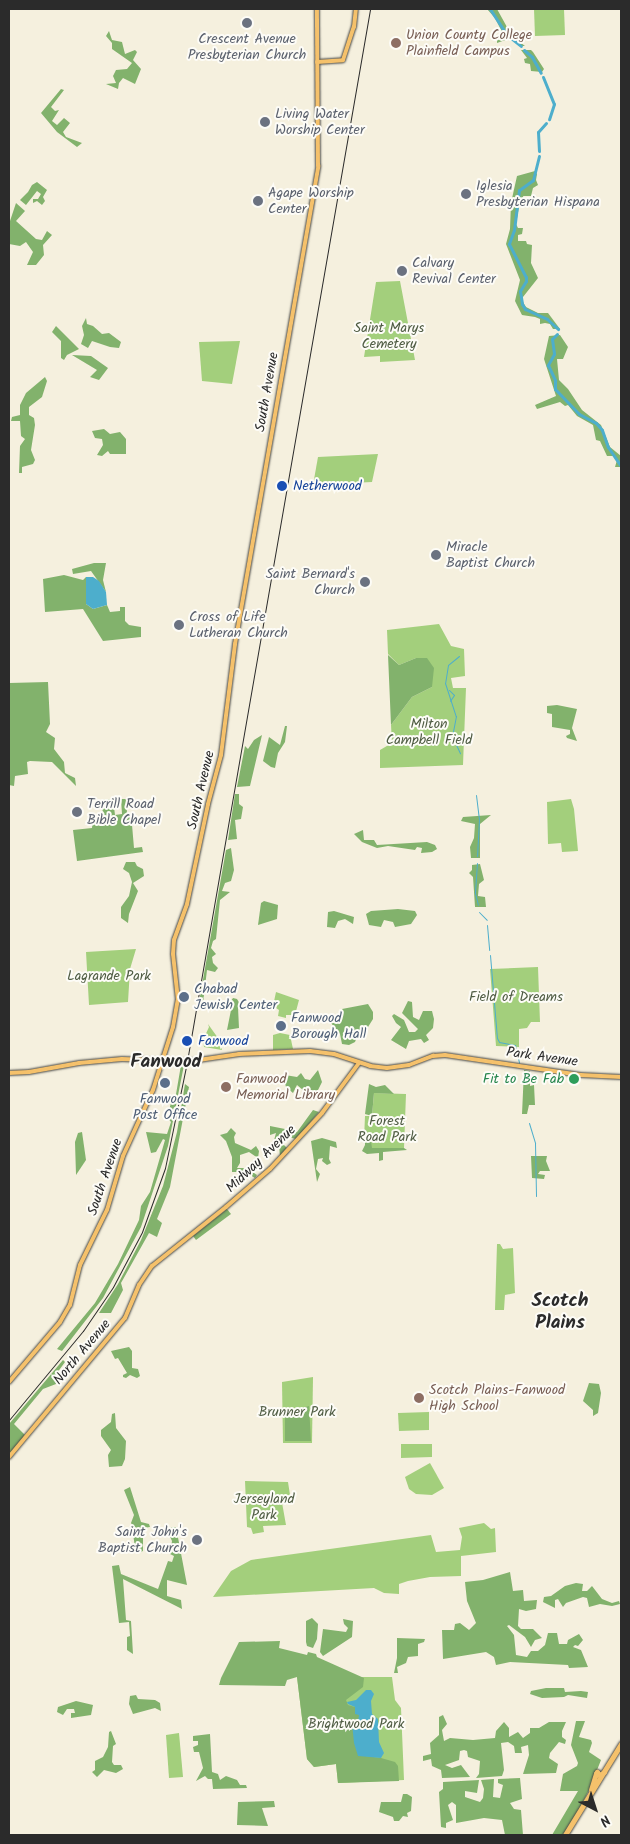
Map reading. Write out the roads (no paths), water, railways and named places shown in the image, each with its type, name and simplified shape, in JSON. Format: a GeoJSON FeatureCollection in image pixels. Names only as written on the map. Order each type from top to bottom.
{"type":"FeatureCollection","features":[{"type":"Feature","properties":{"kind":"highway"},"geometry":{"type":"LineString","coordinates":[[567,1835],[582,1810],[596,1774],[598,1772],[600,1775],[605,1771],[621,1744]]}},
{"type":"Feature","properties":{"kind":"highway"},"geometry":{"type":"LineString","coordinates":[[567,1835],[621,1749]]}},
{"type":"Feature","properties":{"kind":"main road","name":"South Avenue"},"geometry":{"type":"LineString","coordinates":[[9,1382],[60,1322],[70,1305],[82,1260],[105,1216],[122,1157],[147,1105],[164,1060],[178,1002],[173,954],[174,940],[187,903],[208,804],[221,755],[235,644],[318,166],[316,9]]}},
{"type":"Feature","properties":{"kind":"main road"},"geometry":{"type":"LineString","coordinates":[[317,62],[343,60],[343,52],[354,28],[356,9]]}},
{"type":"Feature","properties":{"kind":"main road","name":"Park Avenue"},"geometry":{"type":"LineString","coordinates":[[9,1073],[29,1072],[92,1062],[192,1061],[240,1054],[310,1051],[334,1054],[359,1063],[387,1068],[409,1065],[437,1055],[581,1074],[621,1077]]}},
{"type":"Feature","properties":{"kind":"main road","name":"Midway Avenue"},"geometry":{"type":"LineString","coordinates":[[163,1255],[236,1199],[274,1165],[322,1113],[359,1063]]}},
{"type":"Feature","properties":{"kind":"main road","name":"North Avenue"},"geometry":{"type":"LineString","coordinates":[[9,1457],[122,1322],[132,1305],[144,1276],[163,1255]]}},
{"type":"Feature","properties":{"kind":"main road"},"geometry":{"type":"LineString","coordinates":[[132,1305],[137,1305]]}},
{"type":"Feature","properties":{"kind":"water"},"geometry":{"type":"Polygon","coordinates":[[[86,577],[93,577],[99,581],[106,592],[107,605],[93,609],[86,604],[86,577]]]}},
{"type":"Feature","properties":{"kind":"water"},"geometry":{"type":"Polygon","coordinates":[[[366,1690],[371,1690],[374,1694],[371,1701],[372,1714],[378,1719],[379,1742],[384,1753],[381,1758],[358,1756],[354,1743],[352,1723],[358,1721],[359,1715],[355,1714],[355,1707],[347,1702],[356,1700],[366,1690]]]}},
{"type":"Feature","properties":{"kind":"waterway"},"geometry":{"type":"LineString","coordinates":[[490,9],[506,34],[521,46]]}},
{"type":"Feature","properties":{"kind":"waterway"},"geometry":{"type":"LineString","coordinates":[[524,50],[532,57],[541,73]]}},
{"type":"Feature","properties":{"kind":"waterway"},"geometry":{"type":"LineString","coordinates":[[543,77],[554,104],[549,119]]}},
{"type":"Feature","properties":{"kind":"waterway"},"geometry":{"type":"LineString","coordinates":[[539,151],[538,132],[546,123]]}},
{"type":"Feature","properties":{"kind":"waterway"},"geometry":{"type":"LineString","coordinates":[[539,156],[533,180],[519,190],[514,230],[509,244],[526,277],[526,281],[520,291],[522,304],[525,309],[547,319],[558,329]]}},
{"type":"Feature","properties":{"kind":"waterway"},"geometry":{"type":"LineString","coordinates":[[557,334],[552,339],[554,354],[548,365],[555,380],[555,389],[579,414],[596,423],[602,430],[608,447],[621,466]]}},
{"type":"Feature","properties":{"kind":"waterway"},"geometry":{"type":"LineString","coordinates":[[459,656],[448,665],[445,683],[456,716],[452,736],[460,753]]}},
{"type":"Feature","properties":{"kind":"waterway"},"geometry":{"type":"LineString","coordinates":[[449,690],[454,695],[450,701]]}},
{"type":"Feature","properties":{"kind":"waterway"},"geometry":{"type":"LineString","coordinates":[[476,795],[479,819],[477,856]]}},
{"type":"Feature","properties":{"kind":"waterway"},"geometry":{"type":"LineString","coordinates":[[477,863],[475,893],[478,905]]}},
{"type":"Feature","properties":{"kind":"waterway"},"geometry":{"type":"LineString","coordinates":[[479,912],[487,920]]}},
{"type":"Feature","properties":{"kind":"waterway"},"geometry":{"type":"LineString","coordinates":[[487,925],[489,950]]}},
{"type":"Feature","properties":{"kind":"waterway"},"geometry":{"type":"LineString","coordinates":[[490,955],[497,1038],[499,1042],[515,1045],[519,1063]]}},
{"type":"Feature","properties":{"kind":"waterway"},"geometry":{"type":"LineString","coordinates":[[529,1123],[535,1143],[536,1196]]}},
{"type":"Feature","properties":{"kind":"railway"},"geometry":{"type":"LineString","coordinates":[[9,1420],[83,1331],[113,1287],[142,1232],[165,1168],[186,1067],[370,9]]}},
{"type":"Feature","properties":{"kind":"place","name":"Crescent Avenue Presbyterian Church"},"geometry":{"type":"Point","coordinates":[247,23]}},
{"type":"Feature","properties":{"kind":"place","name":"Union County College Plainfield Campus"},"geometry":{"type":"Point","coordinates":[396,43]}},
{"type":"Feature","properties":{"kind":"place","name":"Living Water Worship Center"},"geometry":{"type":"Point","coordinates":[265,122]}},
{"type":"Feature","properties":{"kind":"place","name":"Iglesia Presbyterian Hispana"},"geometry":{"type":"Point","coordinates":[466,194]}},
{"type":"Feature","properties":{"kind":"place","name":"Agape Worship Center"},"geometry":{"type":"Point","coordinates":[258,201]}},
{"type":"Feature","properties":{"kind":"place","name":"Calvary Revival Center"},"geometry":{"type":"Point","coordinates":[402,271]}},
{"type":"Feature","properties":{"kind":"place","name":"Netherwood"},"geometry":{"type":"Point","coordinates":[282,486]}},
{"type":"Feature","properties":{"kind":"place","name":"Miracle Baptist Church"},"geometry":{"type":"Point","coordinates":[436,555]}},
{"type":"Feature","properties":{"kind":"place","name":"Saint Bernard's Church"},"geometry":{"type":"Point","coordinates":[365,582]}},
{"type":"Feature","properties":{"kind":"place","name":"Cross of Life Lutheran Church"},"geometry":{"type":"Point","coordinates":[179,625]}},
{"type":"Feature","properties":{"kind":"place","name":"Terrill Road Bible Chapel"},"geometry":{"type":"Point","coordinates":[77,812]}},
{"type":"Feature","properties":{"kind":"place","name":"Chabad Jewish Center"},"geometry":{"type":"Point","coordinates":[184,997]}},
{"type":"Feature","properties":{"kind":"place","name":"Fanwood Borough Hall"},"geometry":{"type":"Point","coordinates":[281,1026]}},
{"type":"Feature","properties":{"kind":"place","name":"Fanwood"},"geometry":{"type":"Point","coordinates":[187,1041]}},
{"type":"Feature","properties":{"kind":"place","name":"Fit to Be Fab"},"geometry":{"type":"Point","coordinates":[574,1079]}},
{"type":"Feature","properties":{"kind":"place","name":"Fanwood Post Office"},"geometry":{"type":"Point","coordinates":[165,1083]}},
{"type":"Feature","properties":{"kind":"place","name":"Fanwood Memorial Library"},"geometry":{"type":"Point","coordinates":[226,1087]}},
{"type":"Feature","properties":{"kind":"place","name":"Scotch Plains-Fanwood High School"},"geometry":{"type":"Point","coordinates":[419,1398]}},
{"type":"Feature","properties":{"kind":"place","name":"Saint John's Baptist Church"},"geometry":{"type":"Point","coordinates":[197,1540]}},
{"type":"Feature","properties":{"kind":"district","name":"Fanwood"},"geometry":{"type":"Point","coordinates":[166,1063]}},
{"type":"Feature","properties":{"kind":"district","name":"Scotch Plains"},"geometry":{"type":"Point","coordinates":[560,1313]}},
{"type":"Feature","properties":{"kind":"park label","name":"Saint Marys Cemetery"},"geometry":{"type":"Point","coordinates":[389,336]}},
{"type":"Feature","properties":{"kind":"park label","name":"Milton Campbell Field"},"geometry":{"type":"Point","coordinates":[429,732]}},
{"type":"Feature","properties":{"kind":"park label","name":"Lagrande Park"},"geometry":{"type":"Point","coordinates":[109,976]}},
{"type":"Feature","properties":{"kind":"park label","name":"Field of Dreams"},"geometry":{"type":"Point","coordinates":[516,997]}},
{"type":"Feature","properties":{"kind":"park label","name":"Forest Road Park"},"geometry":{"type":"Point","coordinates":[387,1130]}},
{"type":"Feature","properties":{"kind":"park label","name":"Brunner Park"},"geometry":{"type":"Point","coordinates":[297,1412]}},
{"type":"Feature","properties":{"kind":"park label","name":"Jerseyland Park"},"geometry":{"type":"Point","coordinates":[264,1508]}},
{"type":"Feature","properties":{"kind":"park label","name":"Brightwood Park"},"geometry":{"type":"Point","coordinates":[356,1724]}}]}
